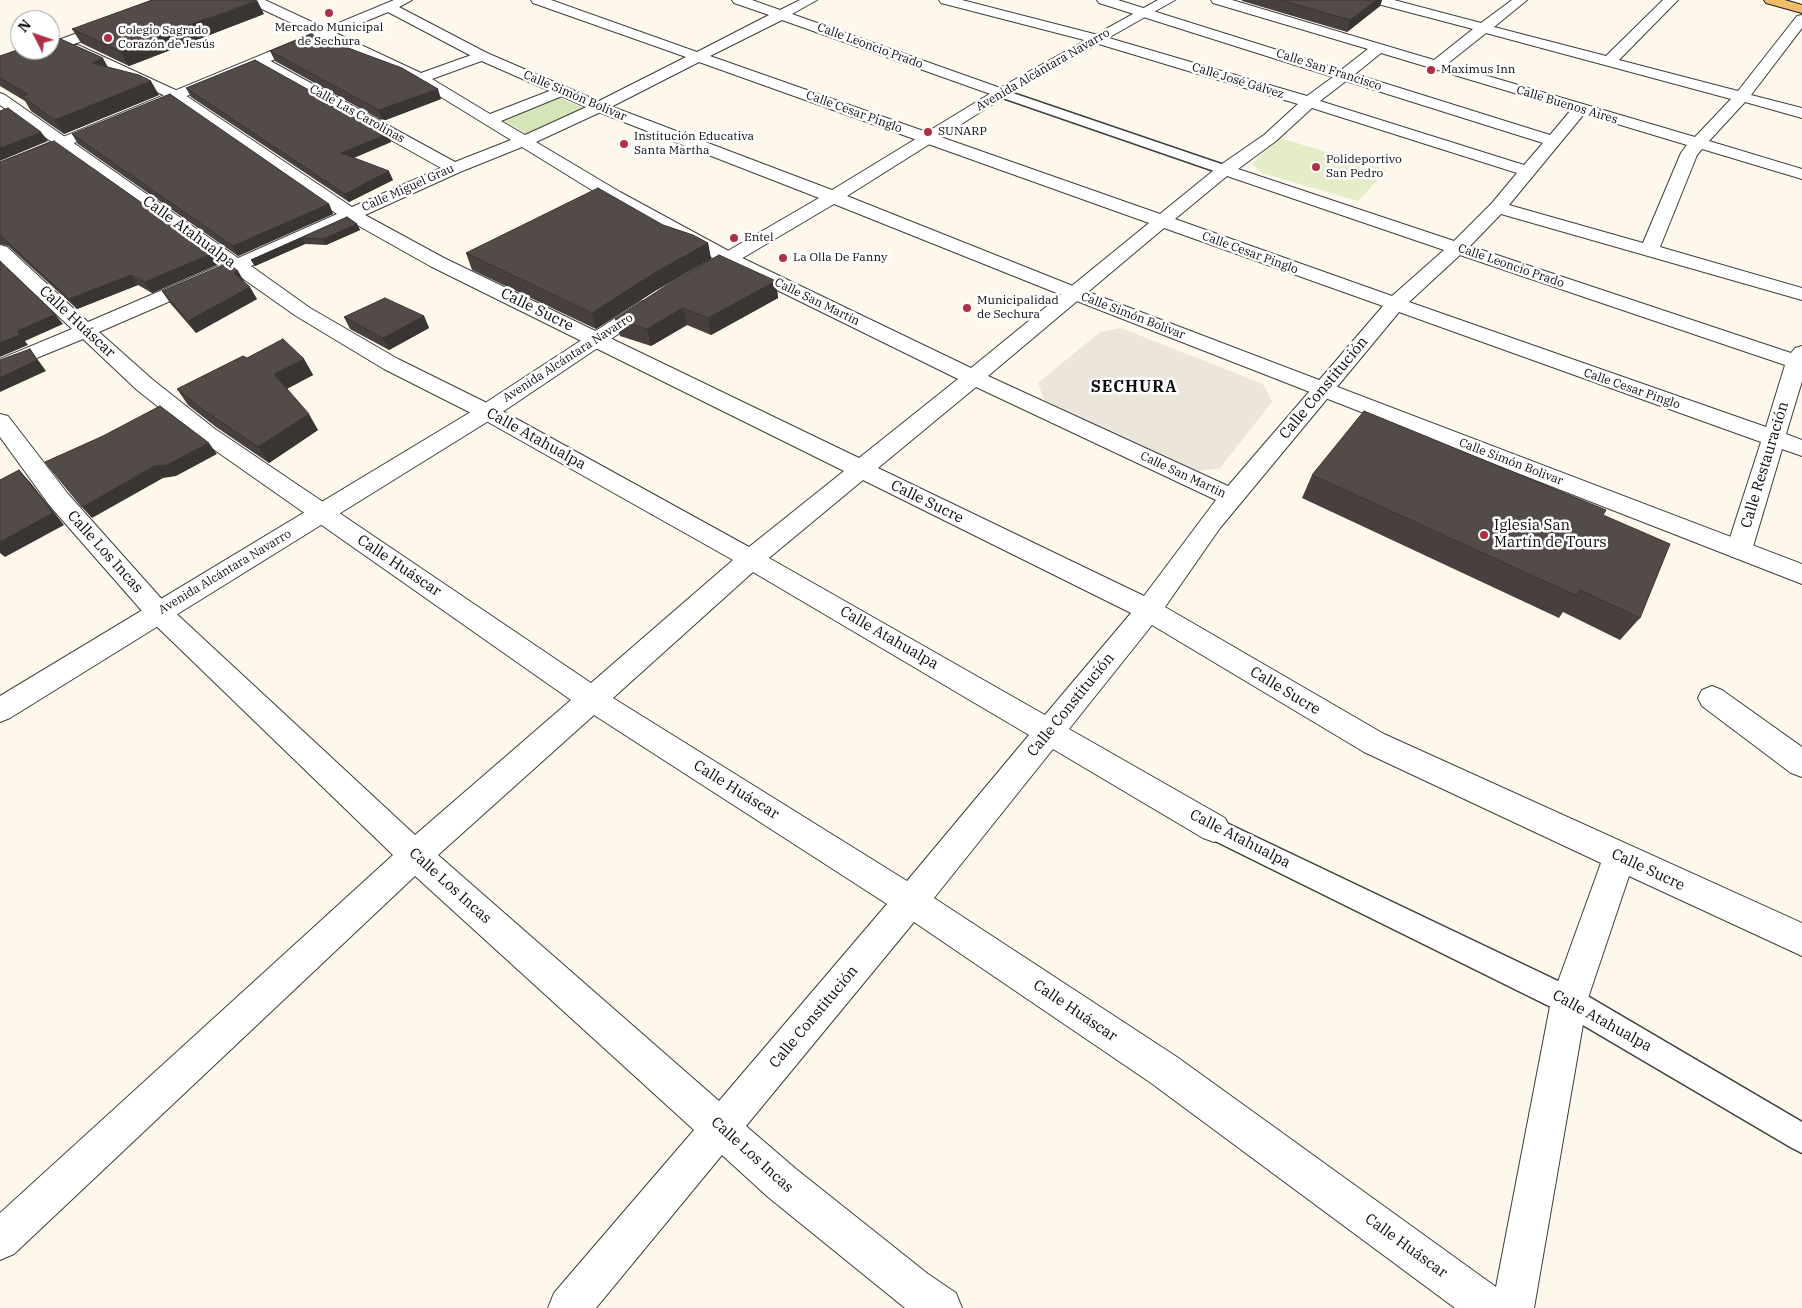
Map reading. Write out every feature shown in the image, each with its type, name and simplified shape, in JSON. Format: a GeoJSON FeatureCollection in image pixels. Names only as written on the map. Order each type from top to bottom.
{"type":"FeatureCollection","features":[{"type":"Feature","properties":{"kind":"main road"},"geometry":{"type":"LineString","coordinates":[[1772,0],[1802,9]]}},
{"type":"Feature","properties":{"kind":"main road"},"geometry":{"type":"LineString","coordinates":[[1797,0],[1802,2]]}},
{"type":"Feature","properties":{"kind":"street"},"geometry":{"type":"LineString","coordinates":[[60,42],[154,0]]}},
{"type":"Feature","properties":{"kind":"street"},"geometry":{"type":"LineString","coordinates":[[60,43],[180,0]]}},
{"type":"Feature","properties":{"kind":"street","name":"Calle San Martin"},"geometry":{"type":"LineString","coordinates":[[254,0],[420,78],[614,196],[729,259],[974,378],[1233,498]]}},
{"type":"Feature","properties":{"kind":"street","name":"Calle Cesar Pinglo"},"geometry":{"type":"LineString","coordinates":[[538,0],[1802,448]]}},
{"type":"Feature","properties":{"kind":"street","name":"Calle Leoncio Prado"},"geometry":{"type":"LineString","coordinates":[[739,0],[1000,93]]}},
{"type":"Feature","properties":{"kind":"street","name":"Calle Miguel Grau"},"geometry":{"type":"LineString","coordinates":[[0,366],[235,266],[454,168],[524,141],[599,107],[810,0]]}},
{"type":"Feature","properties":{"kind":"street","name":"Calle José Gálvez"},"geometry":{"type":"LineString","coordinates":[[946,0],[1097,39],[1309,102],[1527,171]]}},
{"type":"Feature","properties":{"kind":"street","name":"Calle San Francisco"},"geometry":{"type":"LineString","coordinates":[[1104,0],[1553,141]]}},
{"type":"Feature","properties":{"kind":"street","name":"Avenida Alcántara Navarro"},"geometry":{"type":"LineString","coordinates":[[0,710],[487,412],[671,292],[833,197],[1000,93],[1168,0]]}},
{"type":"Feature","properties":{"kind":"street","name":"Calle Buenos Aires"},"geometry":{"type":"LineString","coordinates":[[1218,0],[1696,144],[1802,174]]}},
{"type":"Feature","properties":{"kind":"street"},"geometry":{"type":"LineString","coordinates":[[1379,0],[1802,113]]}},
{"type":"Feature","properties":{"kind":"street"},"geometry":{"type":"LineString","coordinates":[[1436,65],[1520,0]]}},
{"type":"Feature","properties":{"kind":"street"},"geometry":{"type":"LineString","coordinates":[[1610,61],[1671,0]]}},
{"type":"Feature","properties":{"kind":"street"},"geometry":{"type":"LineString","coordinates":[[0,169],[397,3]]}},
{"type":"Feature","properties":{"kind":"street","name":"Calle Simón Bolivar"},"geometry":{"type":"LineString","coordinates":[[397,3],[482,56],[599,107],[833,197],[1076,294],[1802,574]]}},
{"type":"Feature","properties":{"kind":"street"},"geometry":{"type":"LineString","coordinates":[[1649,250],[1689,153],[1742,96],[1802,19]]}},
{"type":"Feature","properties":{"kind":"street"},"geometry":{"type":"LineString","coordinates":[[0,1240],[415,855],[751,559],[974,378],[1161,222],[1226,170],[1270,138],[1309,102],[1379,48]]}},
{"type":"Feature","properties":{"kind":"street","name":"Calle Sucre"},"geometry":{"type":"LineString","coordinates":[[60,51],[177,96],[350,214],[437,262],[1149,610],[1374,743],[1802,940]]}},
{"type":"Feature","properties":{"kind":"street"},"geometry":{"type":"LineString","coordinates":[[420,78],[482,56]]}},
{"type":"Feature","properties":{"kind":"street","name":"Calle Las Carolinas"},"geometry":{"type":"LineString","coordinates":[[260,61],[454,168]]}},
{"type":"Feature","properties":{"kind":"street"},"geometry":{"type":"LineString","coordinates":[[489,120],[562,91]]}},
{"type":"Feature","properties":{"kind":"street"},"geometry":{"type":"LineString","coordinates":[[1000,93],[1226,170]]}},
{"type":"Feature","properties":{"kind":"street","name":"Calle Atahualpa"},"geometry":{"type":"LineString","coordinates":[[0,98],[235,266],[303,312],[390,364],[487,412],[751,559],[1214,828],[1569,1001],[1802,1138]]}},
{"type":"Feature","properties":{"kind":"street","name":"Calle Constitución"},"geometry":{"type":"LineString","coordinates":[[569,1308],[911,902],[1149,610],[1212,522],[1322,389],[1395,305],[1457,248],[1498,206],[1580,108]]}},
{"type":"Feature","properties":{"kind":"street","name":"Calle Leoncio Prado"},"geometry":{"type":"LineString","coordinates":[[1226,170],[1457,248],[1799,357]]}},
{"type":"Feature","properties":{"kind":"street"},"geometry":{"type":"LineString","coordinates":[[1498,206],[1802,294]]}},
{"type":"Feature","properties":{"kind":"street","name":"Calle Huáscar"},"geometry":{"type":"LineString","coordinates":[[0,250],[152,391],[207,434],[592,699],[911,902],[1164,1070],[1490,1308]]}},
{"type":"Feature","properties":{"kind":"street","name":"Calle Restauración"},"geometry":{"type":"LineString","coordinates":[[1739,550],[1799,357]]}},
{"type":"Feature","properties":{"kind":"street","name":"Calle Los Incas"},"geometry":{"type":"LineString","coordinates":[[0,421],[59,500],[158,612],[415,855],[782,1183],[913,1289],[941,1308]]}},
{"type":"Feature","properties":{"kind":"street"},"geometry":{"type":"LineString","coordinates":[[1712,698],[1802,764]]}},
{"type":"Feature","properties":{"kind":"street"},"geometry":{"type":"LineString","coordinates":[[1514,1308],[1569,1001],[1619,857]]}},
{"type":"Feature","properties":{"kind":"green space"},"geometry":{"type":"Polygon","coordinates":[[[558,97],[586,109],[529,135],[503,120],[558,97]]]}},
{"type":"Feature","properties":{"kind":"green space","name":"Polideportivo San Pedro"},"geometry":{"type":"Polygon","coordinates":[[[1280,138],[1387,170],[1358,201],[1262,173],[1252,164],[1280,138]]]}},
{"type":"Feature","properties":{"kind":"shaded area"},"geometry":{"type":"Polygon","coordinates":[[[1121,328],[1263,384],[1272,402],[1220,468],[1193,472],[1044,400],[1038,383],[1100,332],[1121,328]]]}},
{"type":"Feature","properties":{"kind":"building"},"geometry":{"type":"Polygon","coordinates":[[[152,0],[256,0],[120,51],[72,29],[152,0]]]}},
{"type":"Feature","properties":{"kind":"building"},"geometry":{"type":"Polygon","coordinates":[[[1280,0],[1377,0],[1350,20],[1280,0]]]}},
{"type":"Feature","properties":{"kind":"building"},"geometry":{"type":"Polygon","coordinates":[[[311,34],[402,68],[438,89],[379,110],[270,51],[311,34]]]}},
{"type":"Feature","properties":{"kind":"building"},"geometry":{"type":"Polygon","coordinates":[[[60,39],[103,58],[92,63],[139,75],[151,81],[55,120],[22,96],[28,94],[0,78],[0,56],[10,52],[10,60],[60,60],[60,39]]]}},
{"type":"Feature","properties":{"kind":"building"},"geometry":{"type":"Polygon","coordinates":[[[255,60],[388,134],[341,153],[389,171],[345,194],[186,88],[255,60]]]}},
{"type":"Feature","properties":{"kind":"building"},"geometry":{"type":"Polygon","coordinates":[[[170,94],[329,204],[233,246],[72,134],[170,94]]]}},
{"type":"Feature","properties":{"kind":"building"},"geometry":{"type":"Polygon","coordinates":[[[8,108],[41,132],[0,148],[0,111],[8,108]]]}},
{"type":"Feature","properties":{"kind":"building"},"geometry":{"type":"Polygon","coordinates":[[[54,141],[213,253],[145,282],[131,275],[69,299],[0,235],[0,162],[54,141]]]}},
{"type":"Feature","properties":{"kind":"building"},"geometry":{"type":"Polygon","coordinates":[[[598,188],[663,225],[693,235],[708,243],[651,275],[592,313],[466,253],[598,188]]]}},
{"type":"Feature","properties":{"kind":"building"},"geometry":{"type":"Polygon","coordinates":[[[347,217],[357,224],[323,239],[302,238],[251,260],[347,217]]]}},
{"type":"Feature","properties":{"kind":"building"},"geometry":{"type":"Polygon","coordinates":[[[719,255],[776,281],[708,318],[683,308],[647,329],[615,319],[667,285],[719,255]]]}},
{"type":"Feature","properties":{"kind":"building"},"geometry":{"type":"Polygon","coordinates":[[[0,261],[55,314],[17,331],[20,335],[0,343],[0,261]]]}},
{"type":"Feature","properties":{"kind":"building"},"geometry":{"type":"Polygon","coordinates":[[[228,263],[238,271],[234,273],[250,287],[188,321],[162,291],[228,263]]]}},
{"type":"Feature","properties":{"kind":"building"},"geometry":{"type":"Polygon","coordinates":[[[385,298],[424,316],[383,338],[344,317],[385,298]]]}},
{"type":"Feature","properties":{"kind":"building"},"geometry":{"type":"Polygon","coordinates":[[[283,339],[304,359],[274,374],[309,414],[258,447],[205,411],[177,389],[243,356],[247,358],[283,339]]]}},
{"type":"Feature","properties":{"kind":"building"},"geometry":{"type":"Polygon","coordinates":[[[30,349],[37,360],[0,378],[0,360],[30,349]]]}},
{"type":"Feature","properties":{"kind":"building"},"geometry":{"type":"Polygon","coordinates":[[[160,406],[209,443],[167,465],[154,466],[82,507],[45,462],[103,436],[160,406]]]}},
{"type":"Feature","properties":{"kind":"building","name":"Iglesia San Martín de Tours"},"geometry":{"type":"Polygon","coordinates":[[[1364,411],[1606,510],[1603,515],[1670,544],[1640,618],[1580,590],[1577,596],[1312,475],[1364,411]]]}},
{"type":"Feature","properties":{"kind":"building"},"geometry":{"type":"Polygon","coordinates":[[[19,470],[53,513],[0,542],[0,480],[19,470]]]}},
{"type":"Feature","properties":{"kind":"place","name":"Mercado Municipal de Sechura"},"geometry":{"type":"Point","coordinates":[329,13]}},
{"type":"Feature","properties":{"kind":"place","name":"Colegio Sagrado Corazón de Jesús"},"geometry":{"type":"Point","coordinates":[108,38]}},
{"type":"Feature","properties":{"kind":"place","name":"Maximus Inn"},"geometry":{"type":"Point","coordinates":[1431,70]}},
{"type":"Feature","properties":{"kind":"place","name":"SUNARP"},"geometry":{"type":"Point","coordinates":[928,132]}},
{"type":"Feature","properties":{"kind":"place","name":"Institución Educativa Santa Martha"},"geometry":{"type":"Point","coordinates":[624,144]}},
{"type":"Feature","properties":{"kind":"place","name":"Polideportivo San Pedro"},"geometry":{"type":"Point","coordinates":[1316,167]}},
{"type":"Feature","properties":{"kind":"place","name":"Entel"},"geometry":{"type":"Point","coordinates":[734,238]}},
{"type":"Feature","properties":{"kind":"place","name":"La Olla De Fanny"},"geometry":{"type":"Point","coordinates":[783,258]}},
{"type":"Feature","properties":{"kind":"place","name":"Municipalidad de Sechura"},"geometry":{"type":"Point","coordinates":[967,308]}},
{"type":"Feature","properties":{"kind":"place","name":"Iglesia San Martín de Tours"},"geometry":{"type":"Point","coordinates":[1484,535]}},
{"type":"Feature","properties":{"kind":"district","name":"SECHURA"},"geometry":{"type":"Point","coordinates":[1134,387]}}]}
